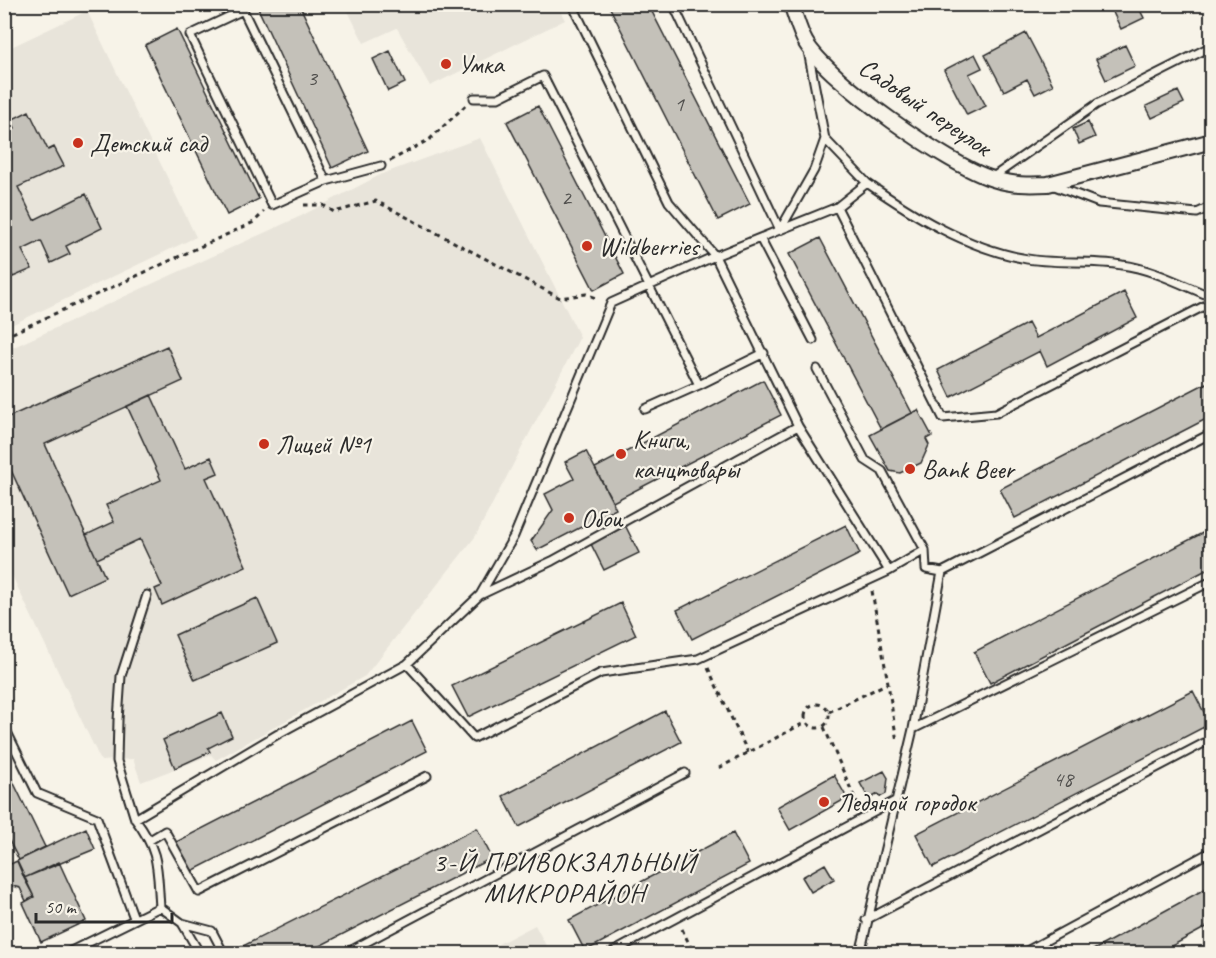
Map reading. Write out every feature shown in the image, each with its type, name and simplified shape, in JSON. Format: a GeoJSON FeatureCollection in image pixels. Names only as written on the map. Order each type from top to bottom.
{"type":"FeatureCollection","features":[{"type":"Feature","properties":{"kind":"street","name":"Садовый переулок"},"geometry":{"type":"LineString","coordinates":[[790,4],[806,42],[842,83],[925,143],[969,170],[991,179],[1029,185],[1048,184],[1212,141]]}},
{"type":"Feature","properties":{"kind":"lane"},"geometry":{"type":"LineString","coordinates":[[572,4],[601,59],[669,202],[715,256],[798,426],[890,571]]}},
{"type":"Feature","properties":{"kind":"lane"},"geometry":{"type":"LineString","coordinates":[[673,4],[780,230]]}},
{"type":"Feature","properties":{"kind":"lane"},"geometry":{"type":"LineString","coordinates":[[326,181],[241,7],[190,35],[272,205],[326,181],[381,166]]}},
{"type":"Feature","properties":{"kind":"lane"},"geometry":{"type":"LineString","coordinates":[[780,230],[814,170],[825,140],[806,42]]}},
{"type":"Feature","properties":{"kind":"lane"},"geometry":{"type":"LineString","coordinates":[[991,179],[1097,104],[1212,46]]}},
{"type":"Feature","properties":{"kind":"lane"},"geometry":{"type":"LineString","coordinates":[[474,98],[498,98],[543,76],[699,385]]}},
{"type":"Feature","properties":{"kind":"lane"},"geometry":{"type":"LineString","coordinates":[[825,140],[867,183],[909,212],[950,233],[1021,258],[1121,264],[1144,269],[1212,299]]}},
{"type":"Feature","properties":{"kind":"lane"},"geometry":{"type":"LineString","coordinates":[[135,819],[278,734],[407,664],[480,595],[514,536],[611,303],[715,256],[837,207],[867,183]]}},
{"type":"Feature","properties":{"kind":"lane"},"geometry":{"type":"LineString","coordinates":[[1048,184],[1099,203],[1197,213],[1212,206]]}},
{"type":"Feature","properties":{"kind":"lane"},"geometry":{"type":"LineString","coordinates":[[837,207],[943,418],[996,413],[1212,299]]}},
{"type":"Feature","properties":{"kind":"lane"},"geometry":{"type":"LineString","coordinates":[[760,238],[813,340]]}},
{"type":"Feature","properties":{"kind":"lane"},"geometry":{"type":"LineString","coordinates":[[645,409],[764,353]]}},
{"type":"Feature","properties":{"kind":"lane"},"geometry":{"type":"LineString","coordinates":[[817,369],[865,460],[882,471],[925,550],[926,569],[942,572],[1212,433]]}},
{"type":"Feature","properties":{"kind":"lane"},"geometry":{"type":"LineString","coordinates":[[480,595],[552,561],[798,426]]}},
{"type":"Feature","properties":{"kind":"lane"},"geometry":{"type":"LineString","coordinates":[[407,664],[474,738],[601,673],[703,657],[890,571],[925,550]]}},
{"type":"Feature","properties":{"kind":"lane"},"geometry":{"type":"LineString","coordinates":[[860,954],[913,729],[942,572]]}},
{"type":"Feature","properties":{"kind":"lane"},"geometry":{"type":"LineString","coordinates":[[913,729],[1212,582]]}},
{"type":"Feature","properties":{"kind":"lane"},"geometry":{"type":"LineString","coordinates":[[147,595],[121,676],[117,761],[135,819],[150,840],[157,861],[160,907]]}},
{"type":"Feature","properties":{"kind":"lane"},"geometry":{"type":"LineString","coordinates":[[4,726],[37,793],[97,818],[134,918]]}},
{"type":"Feature","properties":{"kind":"lane"},"geometry":{"type":"LineString","coordinates":[[866,921],[1204,744]]}},
{"type":"Feature","properties":{"kind":"lane"},"geometry":{"type":"LineString","coordinates":[[344,954],[685,773]]}},
{"type":"Feature","properties":{"kind":"lane"},"geometry":{"type":"LineString","coordinates":[[150,840],[165,831],[200,892],[427,776]]}},
{"type":"Feature","properties":{"kind":"lane"},"geometry":{"type":"LineString","coordinates":[[609,954],[895,801]]}},
{"type":"Feature","properties":{"kind":"lane"},"geometry":{"type":"LineString","coordinates":[[1021,954],[1212,851]]}},
{"type":"Feature","properties":{"kind":"lane"},"geometry":{"type":"LineString","coordinates":[[65,954],[160,907]]}},
{"type":"Feature","properties":{"kind":"lane"},"geometry":{"type":"LineString","coordinates":[[160,907],[182,922],[212,931],[224,954]]}},
{"type":"Feature","properties":{"kind":"lane"},"geometry":{"type":"LineString","coordinates":[[182,922],[200,954]]}},
{"type":"Feature","properties":{"kind":"path"},"geometry":{"type":"LineString","coordinates":[[381,166],[430,139],[474,98]]}},
{"type":"Feature","properties":{"kind":"path"},"geometry":{"type":"LineString","coordinates":[[302,205],[323,205],[334,212],[376,201],[560,298],[586,294],[611,303]]}},
{"type":"Feature","properties":{"kind":"path"},"geometry":{"type":"LineString","coordinates":[[4,337],[254,222],[272,205]]}},
{"type":"Feature","properties":{"kind":"path"},"geometry":{"type":"LineString","coordinates":[[871,580],[898,751],[906,756]]}},
{"type":"Feature","properties":{"kind":"path"},"geometry":{"type":"LineString","coordinates":[[703,657],[748,753]]}},
{"type":"Feature","properties":{"kind":"path"},"geometry":{"type":"LineString","coordinates":[[829,712],[888,684]]}},
{"type":"Feature","properties":{"kind":"path"},"geometry":{"type":"LineString","coordinates":[[822,704],[829,712],[828,723],[824,727],[813,728],[806,722],[805,714],[811,705],[822,704]]}},
{"type":"Feature","properties":{"kind":"path"},"geometry":{"type":"LineString","coordinates":[[720,768],[806,722]]}},
{"type":"Feature","properties":{"kind":"path"},"geometry":{"type":"LineString","coordinates":[[824,727],[863,818]]}},
{"type":"Feature","properties":{"kind":"path"},"geometry":{"type":"LineString","coordinates":[[681,929],[694,954]]}},
{"type":"Feature","properties":{"kind":"shaded area","name":"Умка"},"geometry":{"type":"Polygon","coordinates":[[[345,5],[557,5],[565,20],[430,86],[397,28],[364,43],[345,5]]]}},
{"type":"Feature","properties":{"kind":"shaded area","name":"Детский сад"},"geometry":{"type":"Polygon","coordinates":[[[87,11],[196,237],[5,328],[5,50],[87,11]]]}},
{"type":"Feature","properties":{"kind":"shaded area","name":"Лицей №1"},"geometry":{"type":"Polygon","coordinates":[[[480,138],[580,337],[475,537],[365,676],[216,760],[211,755],[141,782],[133,759],[101,761],[5,561],[5,351],[301,216],[382,174],[480,138]]]}},
{"type":"Feature","properties":{"kind":"shaded area"},"geometry":{"type":"Polygon","coordinates":[[[535,925],[550,953],[481,953],[535,925]]]}},
{"type":"Feature","properties":{"kind":"building"},"geometry":{"type":"Polygon","coordinates":[[[256,4],[299,4],[368,151],[332,168],[256,4]]]}},
{"type":"Feature","properties":{"kind":"building"},"geometry":{"type":"Polygon","coordinates":[[[608,4],[648,4],[750,204],[718,220],[608,4]]]}},
{"type":"Feature","properties":{"kind":"building"},"geometry":{"type":"Polygon","coordinates":[[[1109,4],[1152,4],[1140,10],[1144,18],[1121,29],[1109,4]]]}},
{"type":"Feature","properties":{"kind":"building"},"geometry":{"type":"Polygon","coordinates":[[[177,29],[259,199],[227,215],[145,45],[177,29]]]}},
{"type":"Feature","properties":{"kind":"building"},"geometry":{"type":"Polygon","coordinates":[[[1026,33],[1053,85],[1035,94],[1027,79],[1004,91],[985,55],[1026,33]]]}},
{"type":"Feature","properties":{"kind":"building"},"geometry":{"type":"Polygon","coordinates":[[[1125,45],[1135,66],[1106,80],[1096,59],[1125,45]]]}},
{"type":"Feature","properties":{"kind":"building"},"geometry":{"type":"Polygon","coordinates":[[[390,51],[405,83],[388,91],[373,59],[390,51]]]}},
{"type":"Feature","properties":{"kind":"building"},"geometry":{"type":"Polygon","coordinates":[[[975,54],[982,68],[969,74],[986,106],[967,115],[944,70],[975,54]]]}},
{"type":"Feature","properties":{"kind":"building"},"geometry":{"type":"Polygon","coordinates":[[[1178,91],[1184,103],[1152,118],[1146,106],[1178,91]]]}},
{"type":"Feature","properties":{"kind":"building"},"geometry":{"type":"Polygon","coordinates":[[[538,106],[624,274],[594,290],[507,122],[538,106]]]}},
{"type":"Feature","properties":{"kind":"building"},"geometry":{"type":"Polygon","coordinates":[[[29,111],[48,150],[54,147],[64,166],[18,187],[34,220],[86,194],[102,228],[66,246],[70,254],[51,263],[41,241],[22,250],[32,269],[13,277],[10,271],[4,273],[4,233],[8,232],[4,225],[4,133],[15,128],[11,120],[29,111]]]}},
{"type":"Feature","properties":{"kind":"building"},"geometry":{"type":"Polygon","coordinates":[[[1088,122],[1095,137],[1079,144],[1073,129],[1088,122]]]}},
{"type":"Feature","properties":{"kind":"building"},"geometry":{"type":"Polygon","coordinates":[[[820,238],[912,413],[881,429],[789,254],[820,238]]]}},
{"type":"Feature","properties":{"kind":"building"},"geometry":{"type":"Polygon","coordinates":[[[1124,292],[1137,318],[1047,366],[1040,351],[951,397],[938,370],[1028,323],[1036,338],[1124,292]]]}},
{"type":"Feature","properties":{"kind":"building"},"geometry":{"type":"Polygon","coordinates":[[[167,346],[183,381],[45,444],[105,577],[68,594],[4,455],[4,419],[167,346]]]}},
{"type":"Feature","properties":{"kind":"building"},"geometry":{"type":"Polygon","coordinates":[[[763,380],[781,415],[613,502],[595,468],[763,380]]]}},
{"type":"Feature","properties":{"kind":"building"},"geometry":{"type":"Polygon","coordinates":[[[1212,380],[1212,416],[1015,518],[1000,489],[1212,380]]]}},
{"type":"Feature","properties":{"kind":"building"},"geometry":{"type":"Polygon","coordinates":[[[151,395],[185,469],[211,457],[218,473],[206,478],[246,566],[162,605],[155,589],[162,586],[140,539],[97,559],[86,535],[114,522],[106,505],[161,480],[127,406],[151,395]]]}},
{"type":"Feature","properties":{"kind":"building"},"geometry":{"type":"Polygon","coordinates":[[[918,410],[932,436],[926,439],[929,445],[921,463],[900,473],[890,471],[870,435],[918,410]]]}},
{"type":"Feature","properties":{"kind":"building"},"geometry":{"type":"Polygon","coordinates":[[[586,451],[616,509],[537,550],[531,541],[553,510],[545,494],[574,479],[565,462],[586,451]]]}},
{"type":"Feature","properties":{"kind":"building"},"geometry":{"type":"Polygon","coordinates":[[[625,525],[639,553],[604,570],[590,542],[625,525]]]}},
{"type":"Feature","properties":{"kind":"building"},"geometry":{"type":"Polygon","coordinates":[[[846,525],[860,554],[692,639],[677,610],[846,525]]]}},
{"type":"Feature","properties":{"kind":"building"},"geometry":{"type":"Polygon","coordinates":[[[1212,528],[1212,567],[990,683],[974,652],[1212,528]]]}},
{"type":"Feature","properties":{"kind":"building"},"geometry":{"type":"Polygon","coordinates":[[[257,598],[277,643],[195,680],[175,635],[257,598]]]}},
{"type":"Feature","properties":{"kind":"building"},"geometry":{"type":"Polygon","coordinates":[[[621,603],[636,635],[468,717],[452,686],[621,603]]]}},
{"type":"Feature","properties":{"kind":"building"},"geometry":{"type":"Polygon","coordinates":[[[1193,691],[1210,724],[933,867],[916,834],[1193,691]]]}},
{"type":"Feature","properties":{"kind":"building"},"geometry":{"type":"Polygon","coordinates":[[[665,711],[681,742],[519,827],[503,796],[665,711]]]}},
{"type":"Feature","properties":{"kind":"building"},"geometry":{"type":"Polygon","coordinates":[[[222,713],[232,736],[208,748],[210,752],[175,768],[163,740],[222,713]]]}},
{"type":"Feature","properties":{"kind":"building"},"geometry":{"type":"Polygon","coordinates":[[[412,721],[427,751],[192,871],[176,842],[412,721]]]}},
{"type":"Feature","properties":{"kind":"building"},"geometry":{"type":"Polygon","coordinates":[[[4,763],[45,847],[19,860],[4,831],[4,763]]]}},
{"type":"Feature","properties":{"kind":"building"},"geometry":{"type":"Polygon","coordinates":[[[884,771],[888,778],[886,794],[880,797],[878,794],[869,799],[860,783],[884,771]]]}},
{"type":"Feature","properties":{"kind":"building"},"geometry":{"type":"Polygon","coordinates":[[[834,775],[847,798],[790,830],[777,807],[834,775]]]}},
{"type":"Feature","properties":{"kind":"building"},"geometry":{"type":"Polygon","coordinates":[[[86,828],[95,849],[24,878],[17,861],[86,828]]]}},
{"type":"Feature","properties":{"kind":"building"},"geometry":{"type":"Polygon","coordinates":[[[477,828],[492,858],[304,954],[242,954],[239,948],[477,828]]]}},
{"type":"Feature","properties":{"kind":"building"},"geometry":{"type":"Polygon","coordinates":[[[733,833],[749,864],[585,951],[569,920],[733,833]]]}},
{"type":"Feature","properties":{"kind":"building"},"geometry":{"type":"Polygon","coordinates":[[[17,861],[34,897],[26,901],[20,888],[12,886],[4,879],[4,867],[17,861]]]}},
{"type":"Feature","properties":{"kind":"building"},"geometry":{"type":"Polygon","coordinates":[[[59,862],[86,921],[41,942],[23,903],[34,897],[24,878],[59,862]]]}},
{"type":"Feature","properties":{"kind":"building"},"geometry":{"type":"Polygon","coordinates":[[[825,864],[834,879],[811,892],[802,877],[825,864]]]}},
{"type":"Feature","properties":{"kind":"building"},"geometry":{"type":"Polygon","coordinates":[[[1212,885],[1212,924],[1157,954],[1086,954],[1212,885]]]}},
{"type":"Feature","properties":{"kind":"place","name":"Умка"},"geometry":{"type":"Point","coordinates":[446,64]}},
{"type":"Feature","properties":{"kind":"place","name":"Детский сад"},"geometry":{"type":"Point","coordinates":[78,143]}},
{"type":"Feature","properties":{"kind":"place","name":"Wildberries"},"geometry":{"type":"Point","coordinates":[587,246]}},
{"type":"Feature","properties":{"kind":"place","name":"Лицей №1"},"geometry":{"type":"Point","coordinates":[264,444]}},
{"type":"Feature","properties":{"kind":"place","name":"Книги, канцтовары"},"geometry":{"type":"Point","coordinates":[621,454]}},
{"type":"Feature","properties":{"kind":"place","name":"Bank Beer"},"geometry":{"type":"Point","coordinates":[910,469]}},
{"type":"Feature","properties":{"kind":"place","name":"Обои"},"geometry":{"type":"Point","coordinates":[569,518]}},
{"type":"Feature","properties":{"kind":"place","name":"Ледяной городок"},"geometry":{"type":"Point","coordinates":[824,802]}},
{"type":"Feature","properties":{"kind":"district","name":"3-Й ПРИВОКЗАЛЬНЫЙ МИКРОРАЙОН"},"geometry":{"type":"Point","coordinates":[565,878]}}]}
